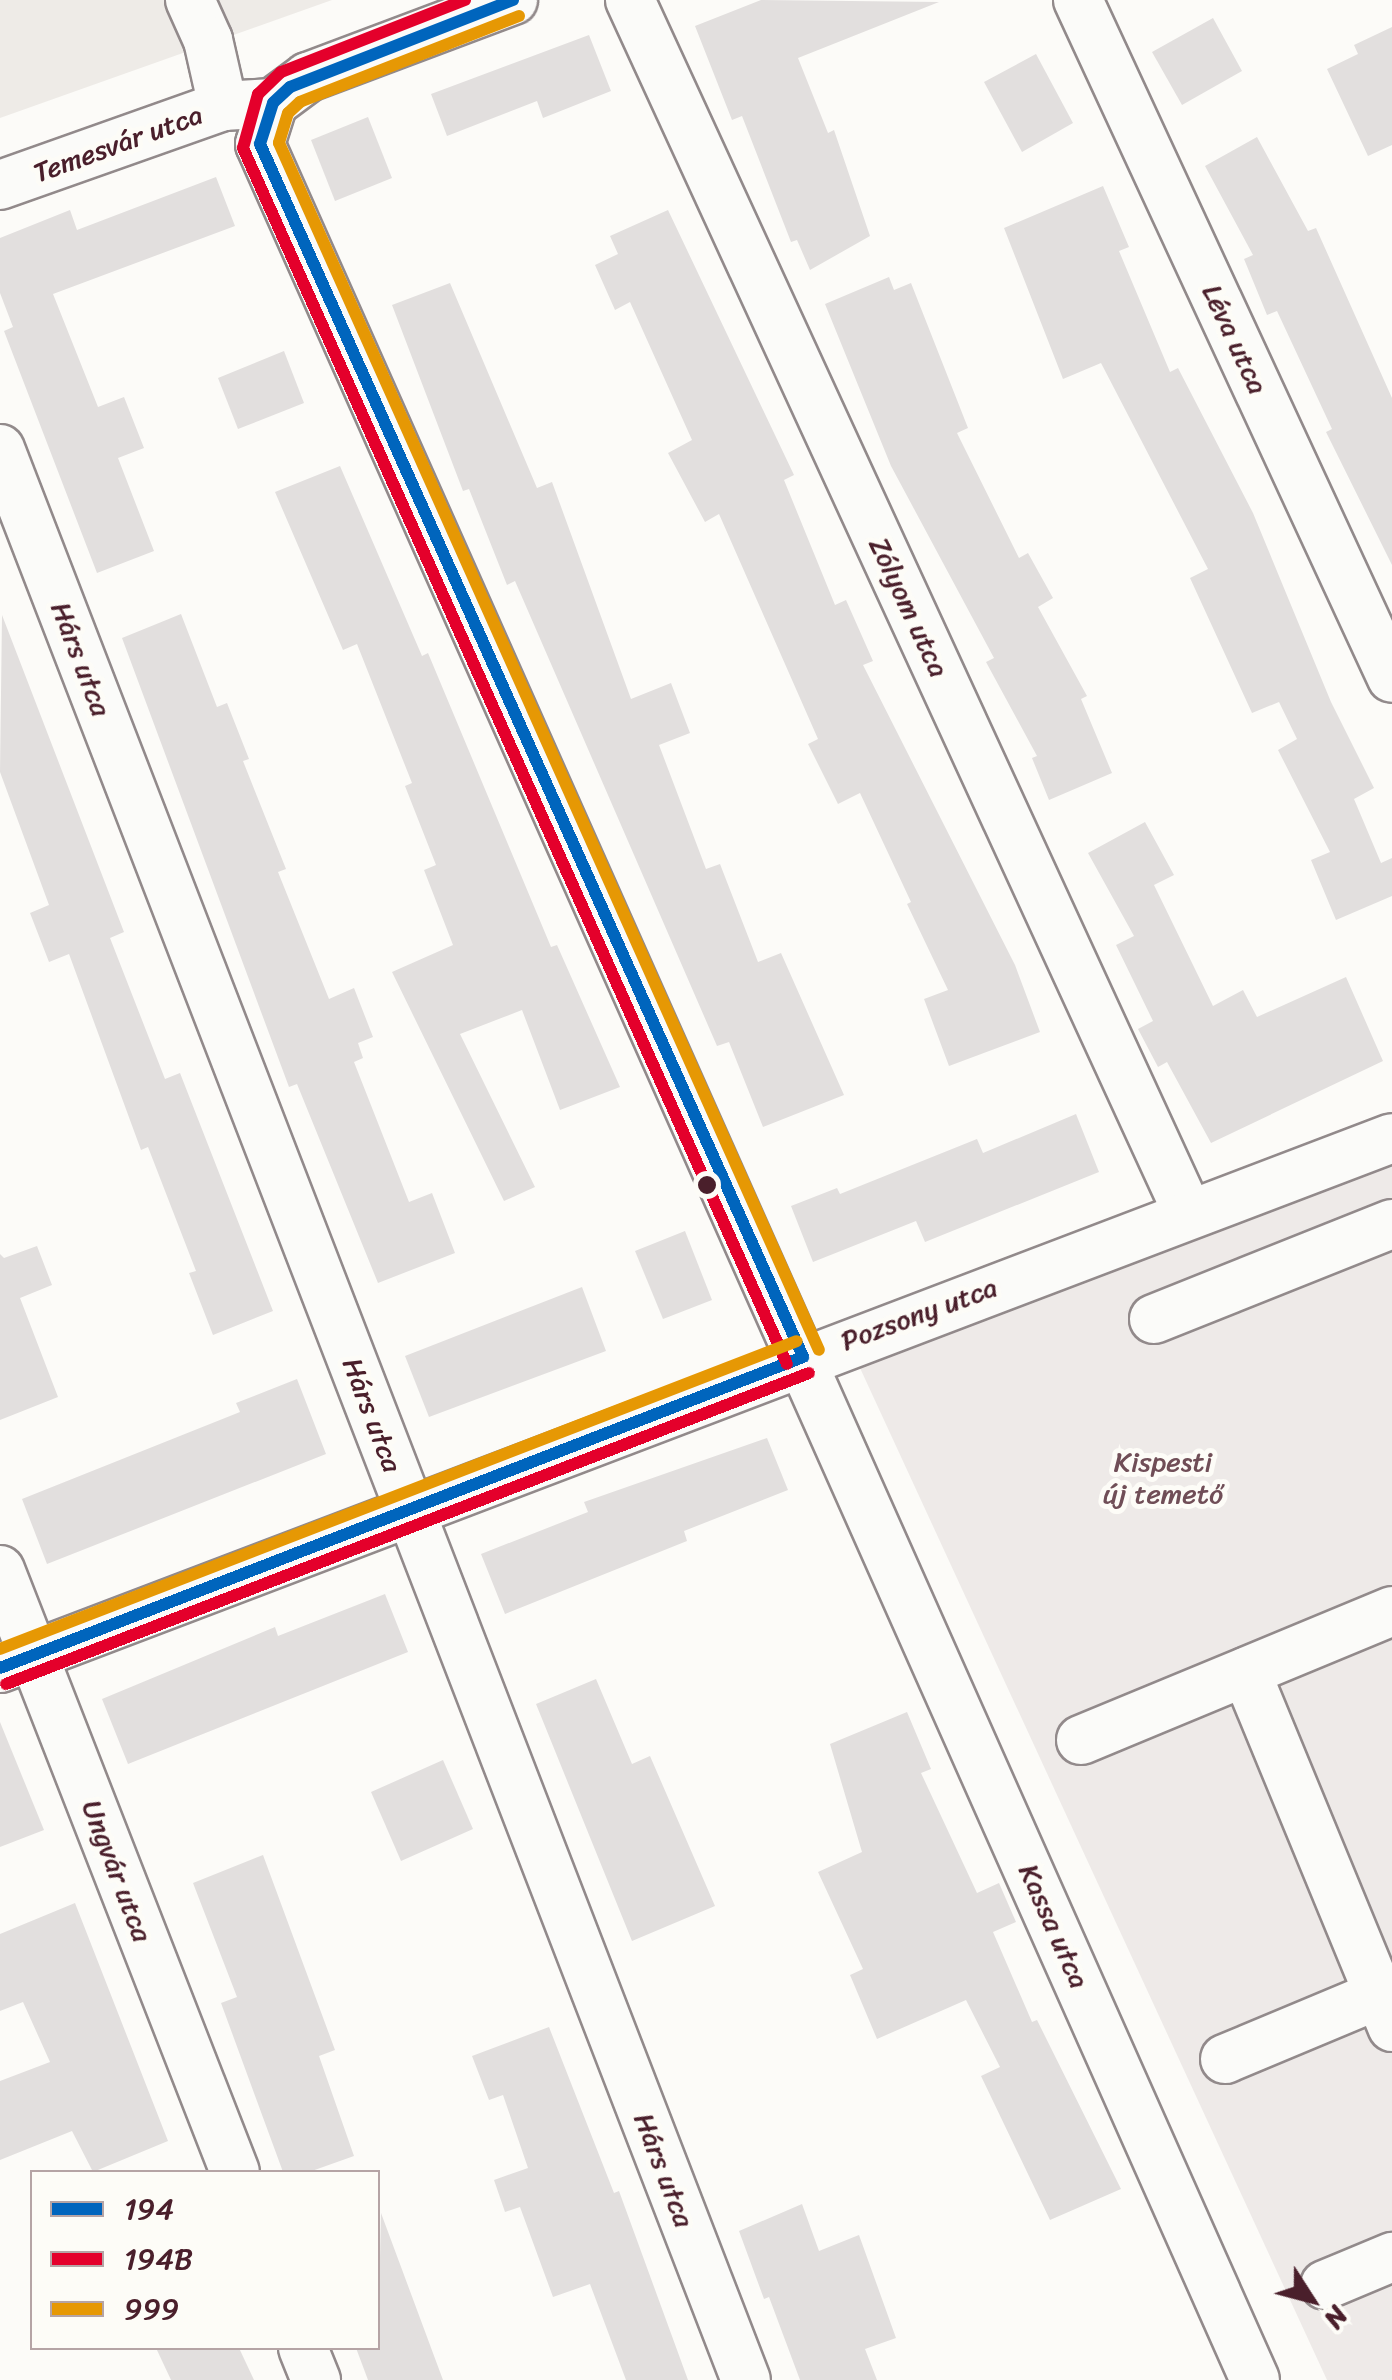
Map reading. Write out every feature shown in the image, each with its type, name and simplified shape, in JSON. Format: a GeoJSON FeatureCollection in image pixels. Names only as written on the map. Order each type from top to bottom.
{"type":"FeatureCollection","features":[{"type":"Feature","properties":{"kind":"street"},"geometry":{"type":"LineString","coordinates":[[190,0],[208,40],[224,106]]}},
{"type":"Feature","properties":{"kind":"street","name":"Temesvár utca"},"geometry":{"type":"LineString","coordinates":[[0,185],[224,106],[273,102],[308,77],[513,0]]}},
{"type":"Feature","properties":{"kind":"street","name":"Zólyom utca"},"geometry":{"type":"LineString","coordinates":[[630,0],[1188,1214]]}},
{"type":"Feature","properties":{"kind":"street","name":"Léva utca"},"geometry":{"type":"LineString","coordinates":[[1078,0],[1392,678]]}},
{"type":"Feature","properties":{"kind":"street","name":"Kassa utca"},"geometry":{"type":"LineString","coordinates":[[273,102],[260,144],[803,1357],[1254,2380]]}},
{"type":"Feature","properties":{"kind":"street","name":"Hárs utca"},"geometry":{"type":"LineString","coordinates":[[0,449],[746,2380]]}},
{"type":"Feature","properties":{"kind":"street","name":"Pozsony utca"},"geometry":{"type":"LineString","coordinates":[[16,1662],[803,1357],[1392,1138]]}},
{"type":"Feature","properties":{"kind":"street"},"geometry":{"type":"LineString","coordinates":[[1154,1318],[1392,1224]]}},
{"type":"Feature","properties":{"kind":"street","name":"Ungvár utca"},"geometry":{"type":"LineString","coordinates":[[0,1570],[16,1662],[233,2170]]}},
{"type":"Feature","properties":{"kind":"street"},"geometry":{"type":"LineString","coordinates":[[1082,1740],[1392,1611]]}},
{"type":"Feature","properties":{"kind":"street"},"geometry":{"type":"LineString","coordinates":[[1225,2059],[1388,2004],[1246,1672]]}},
{"type":"Feature","properties":{"kind":"street"},"geometry":{"type":"LineString","coordinates":[[1325,2285],[1392,2257]]}},
{"type":"Feature","properties":{"kind":"street"},"geometry":{"type":"LineString","coordinates":[[304,2350],[316,2380]]}},
{"type":"Feature","properties":{"kind":"shaded area"},"geometry":{"type":"Polygon","coordinates":[[[0,0],[332,0],[0,118],[0,0]]]}},
{"type":"Feature","properties":{"kind":"green space","name":"Kispesti új temető"},"geometry":{"type":"Polygon","coordinates":[[[1392,1138],[1392,2380],[1327,2380],[854,1355],[1392,1138]]]}},
{"type":"Feature","properties":{"kind":"building"},"geometry":{"type":"Polygon","coordinates":[[[761,0],[939,2],[798,58],[828,133],[834,130],[870,236],[810,270],[797,240],[791,242],[742,116],[732,120],[695,26],[761,0]]]}},
{"type":"Feature","properties":{"kind":"building"},"geometry":{"type":"Polygon","coordinates":[[[1213,18],[1242,71],[1182,105],[1152,52],[1213,18]]]}},
{"type":"Feature","properties":{"kind":"building"},"geometry":{"type":"Polygon","coordinates":[[[1392,27],[1392,145],[1368,156],[1327,69],[1358,54],[1354,45],[1392,27]]]}},
{"type":"Feature","properties":{"kind":"building"},"geometry":{"type":"Polygon","coordinates":[[[589,35],[611,91],[543,118],[537,101],[447,136],[431,94],[589,35]]]}},
{"type":"Feature","properties":{"kind":"building"},"geometry":{"type":"Polygon","coordinates":[[[1036,54],[1073,123],[1022,152],[984,82],[1036,54]]]}},
{"type":"Feature","properties":{"kind":"building"},"geometry":{"type":"Polygon","coordinates":[[[368,117],[392,178],[335,201],[311,140],[368,117]]]}},
{"type":"Feature","properties":{"kind":"building"},"geometry":{"type":"Polygon","coordinates":[[[1257,137],[1308,231],[1316,228],[1392,398],[1392,565],[1326,432],[1332,429],[1277,311],[1267,315],[1244,259],[1253,255],[1205,166],[1257,137]]]}},
{"type":"Feature","properties":{"kind":"building"},"geometry":{"type":"Polygon","coordinates":[[[216,177],[235,226],[53,294],[98,407],[124,397],[144,448],[118,458],[154,551],[97,573],[4,331],[13,327],[0,293],[0,238],[70,210],[77,230],[216,177]]]}},
{"type":"Feature","properties":{"kind":"building"},"geometry":{"type":"Polygon","coordinates":[[[1103,186],[1129,247],[1119,251],[1170,372],[1178,368],[1253,513],[1331,702],[1374,788],[1354,799],[1381,863],[1392,858],[1392,896],[1336,920],[1311,860],[1330,852],[1278,750],[1297,739],[1279,702],[1252,713],[1190,578],[1208,569],[1101,363],[1063,379],[1004,228],[1103,186]]]}},
{"type":"Feature","properties":{"kind":"building"},"geometry":{"type":"Polygon","coordinates":[[[668,210],[794,475],[784,480],[835,605],[846,600],[873,661],[863,665],[1015,965],[1040,1032],[949,1066],[924,999],[948,990],[907,904],[911,902],[860,793],[838,804],[808,744],[818,739],[719,514],[705,522],[668,453],[692,440],[630,302],[615,310],[595,265],[618,254],[610,236],[668,210]]]}},
{"type":"Feature","properties":{"kind":"building"},"geometry":{"type":"Polygon","coordinates":[[[889,277],[894,290],[911,283],[968,428],[957,433],[1019,558],[1028,553],[1053,598],[1038,607],[1087,696],[1081,699],[1112,773],[1049,800],[1032,758],[1037,756],[986,662],[994,658],[891,466],[825,304],[889,277]]]}},
{"type":"Feature","properties":{"kind":"building"},"geometry":{"type":"Polygon","coordinates":[[[450,283],[537,488],[552,482],[631,699],[671,683],[690,733],[659,745],[706,869],[720,864],[758,962],[781,953],[844,1095],[763,1127],[729,1042],[717,1046],[515,581],[507,585],[469,489],[463,491],[392,305],[450,283]]]}},
{"type":"Feature","properties":{"kind":"building"},"geometry":{"type":"Polygon","coordinates":[[[284,351],[304,403],[238,429],[218,378],[284,351]]]}},
{"type":"Feature","properties":{"kind":"building"},"geometry":{"type":"Polygon","coordinates":[[[340,466],[422,656],[428,653],[551,947],[557,945],[620,1087],[560,1110],[522,1010],[460,1034],[535,1187],[504,1201],[392,972],[453,945],[424,870],[436,865],[405,786],[412,783],[357,644],[343,650],[275,492],[340,466]]]}},
{"type":"Feature","properties":{"kind":"building"},"geometry":{"type":"Polygon","coordinates":[[[181,614],[217,707],[227,703],[249,759],[243,761],[286,869],[278,872],[329,999],[354,988],[373,1037],[358,1043],[363,1058],[354,1062],[409,1202],[432,1193],[455,1253],[378,1283],[297,1084],[289,1087],[122,638],[181,614]]]}},
{"type":"Feature","properties":{"kind":"building"},"geometry":{"type":"Polygon","coordinates":[[[2,615],[124,932],[110,938],[165,1079],[180,1073],[273,1311],[213,1335],[189,1273],[196,1271],[148,1147],[141,1150],[69,954],[49,962],[30,913],[49,905],[0,772],[2,615]]]}},
{"type":"Feature","properties":{"kind":"building"},"geometry":{"type":"Polygon","coordinates":[[[1145,822],[1174,875],[1154,885],[1213,1006],[1243,990],[1257,1017],[1346,977],[1383,1061],[1211,1143],[1167,1062],[1158,1067],[1138,1029],[1153,1021],[1116,945],[1134,936],[1088,853],[1145,822]]]}},
{"type":"Feature","properties":{"kind":"building"},"geometry":{"type":"Polygon","coordinates":[[[1076,1114],[1099,1172],[925,1242],[916,1221],[813,1262],[791,1206],[837,1188],[840,1194],[977,1139],[983,1153],[1076,1114]]]}},
{"type":"Feature","properties":{"kind":"building"},"geometry":{"type":"Polygon","coordinates":[[[685,1231],[712,1300],[663,1319],[635,1251],[685,1231]]]}},
{"type":"Feature","properties":{"kind":"building"},"geometry":{"type":"Polygon","coordinates":[[[37,1246],[52,1285],[20,1298],[58,1397],[0,1420],[0,1254],[4,1258],[37,1246]]]}},
{"type":"Feature","properties":{"kind":"building"},"geometry":{"type":"Polygon","coordinates":[[[582,1287],[606,1351],[429,1417],[405,1356],[582,1287]]]}},
{"type":"Feature","properties":{"kind":"building"},"geometry":{"type":"Polygon","coordinates":[[[297,1379],[326,1454],[47,1564],[22,1499],[240,1412],[236,1403],[297,1379]]]}},
{"type":"Feature","properties":{"kind":"building"},"geometry":{"type":"Polygon","coordinates":[[[767,1438],[788,1490],[684,1531],[687,1541],[505,1614],[481,1554],[588,1512],[584,1502],[767,1438]]]}},
{"type":"Feature","properties":{"kind":"building"},"geometry":{"type":"Polygon","coordinates":[[[385,1594],[408,1652],[128,1764],[102,1699],[275,1627],[278,1636],[385,1594]]]}},
{"type":"Feature","properties":{"kind":"building"},"geometry":{"type":"Polygon","coordinates":[[[596,1679],[632,1764],[650,1756],[715,1906],[632,1941],[536,1704],[596,1679]]]}},
{"type":"Feature","properties":{"kind":"building"},"geometry":{"type":"Polygon","coordinates":[[[907,1712],[931,1769],[921,1773],[977,1893],[999,1883],[1016,1922],[993,1932],[1032,2022],[1037,2020],[1121,2189],[1050,2220],[981,2076],[1000,2067],[966,2000],[877,2039],[850,1975],[863,1969],[818,1872],[862,1852],[830,1744],[907,1712]]]}},
{"type":"Feature","properties":{"kind":"building"},"geometry":{"type":"Polygon","coordinates":[[[0,1722],[44,1830],[0,1847],[0,1722]]]}},
{"type":"Feature","properties":{"kind":"building"},"geometry":{"type":"Polygon","coordinates":[[[443,1760],[473,1829],[401,1861],[371,1792],[443,1760]]]}},
{"type":"Feature","properties":{"kind":"building"},"geometry":{"type":"Polygon","coordinates":[[[263,1855],[335,2050],[319,2056],[354,2156],[315,2170],[282,2170],[221,2003],[237,1997],[193,1883],[263,1855]]]}},
{"type":"Feature","properties":{"kind":"building"},"geometry":{"type":"Polygon","coordinates":[[[75,1903],[168,2141],[98,2170],[92,2170],[72,2131],[0,2160],[0,2081],[50,2062],[23,2002],[0,2011],[0,1934],[75,1903]]]}},
{"type":"Feature","properties":{"kind":"building"},"geometry":{"type":"Polygon","coordinates":[[[549,2027],[614,2193],[619,2191],[688,2380],[626,2380],[590,2284],[553,2297],[520,2207],[505,2212],[494,2180],[528,2168],[503,2095],[489,2100],[472,2056],[549,2027]]]}},
{"type":"Feature","properties":{"kind":"building"},"geometry":{"type":"Polygon","coordinates":[[[802,2204],[819,2251],[859,2235],[896,2338],[865,2349],[877,2380],[800,2380],[769,2297],[764,2299],[739,2231],[802,2204]]]}},
{"type":"Feature","properties":{"kind":"building"},"geometry":{"type":"Polygon","coordinates":[[[381,2213],[443,2380],[368,2380],[357,2350],[380,2350],[381,2213]]]}},
{"type":"Feature","properties":{"kind":"building"},"geometry":{"type":"Polygon","coordinates":[[[157,2350],[240,2350],[254,2380],[171,2380],[157,2350]]]}},
{"type":"Feature","properties":{"kind":"transit line","name":"194B"},"geometry":{"type":"LineString","coordinates":[[465,0],[281,72],[258,94],[243,148],[787,1364]]}},
{"type":"Feature","properties":{"kind":"transit line","name":"194"},"geometry":{"type":"LineString","coordinates":[[513,0],[290,87],[273,103],[260,144],[803,1357]]}},
{"type":"Feature","properties":{"kind":"transit line","name":"999"},"geometry":{"type":"LineString","coordinates":[[519,16],[300,102],[288,113],[279,143],[819,1350]]}},
{"type":"Feature","properties":{"kind":"transit line","name":"999"},"geometry":{"type":"LineString","coordinates":[[0,1649],[797,1341]]}},
{"type":"Feature","properties":{"kind":"transit line","name":"194"},"geometry":{"type":"LineString","coordinates":[[0,1668],[803,1357]]}},
{"type":"Feature","properties":{"kind":"transit line","name":"194B"},"geometry":{"type":"LineString","coordinates":[[6,1684],[809,1373]]}}]}
